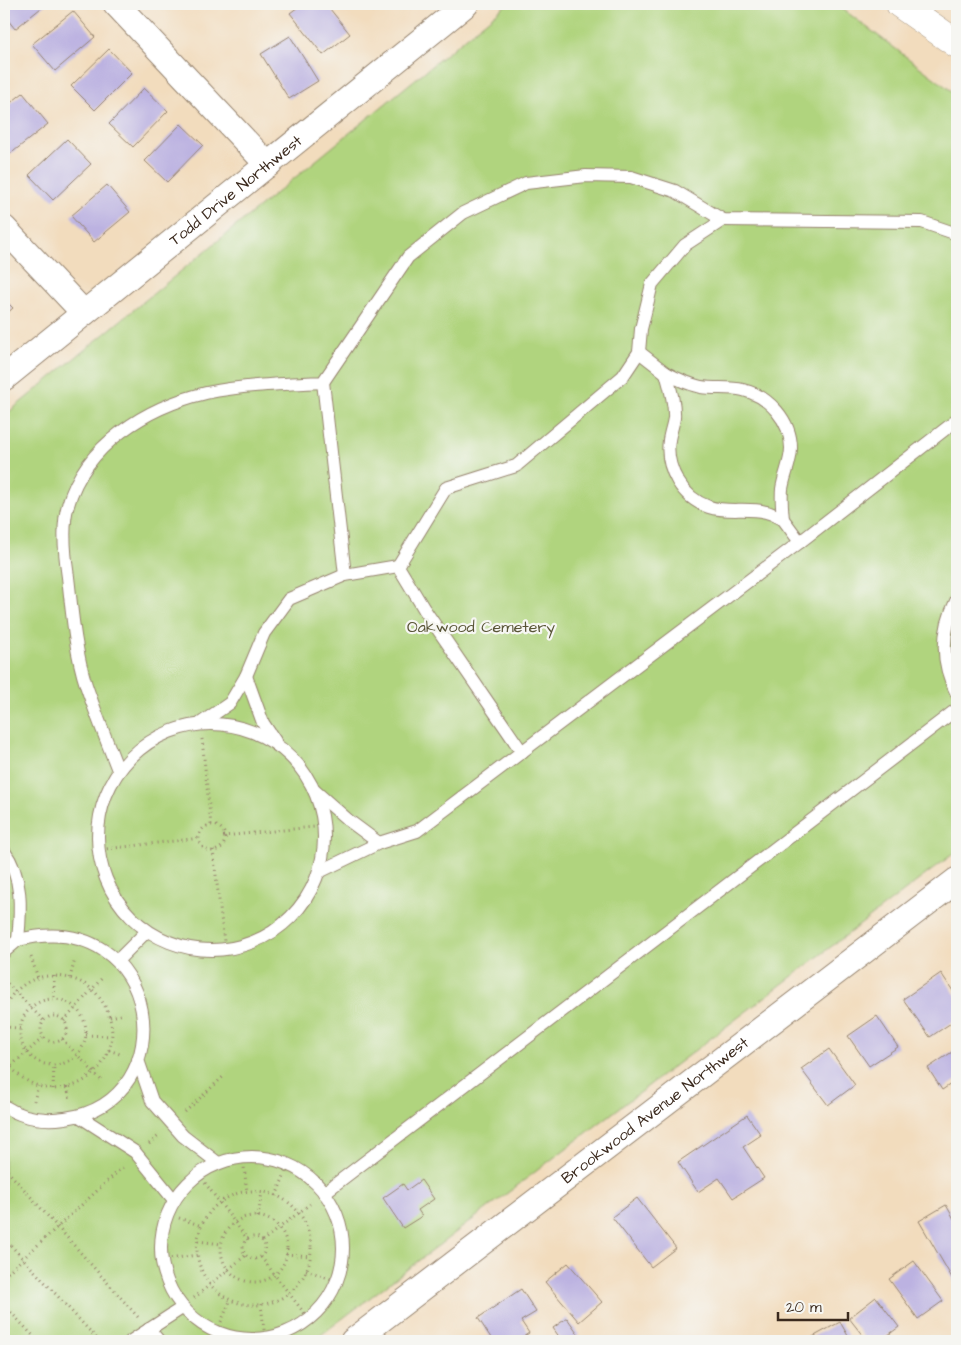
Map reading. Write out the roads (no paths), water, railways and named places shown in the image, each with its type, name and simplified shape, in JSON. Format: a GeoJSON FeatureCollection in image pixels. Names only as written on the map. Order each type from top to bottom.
{"type":"FeatureCollection","features":[{"type":"Feature","properties":{"kind":"main road"},"geometry":{"type":"LineString","coordinates":[[900,4],[957,44]]}},
{"type":"Feature","properties":{"kind":"street"},"geometry":{"type":"LineString","coordinates":[[116,4],[268,165]]}},
{"type":"Feature","properties":{"kind":"street","name":"Todd Drive Northwest"},"geometry":{"type":"LineString","coordinates":[[4,378],[466,4]]}},
{"type":"Feature","properties":{"kind":"street"},"geometry":{"type":"LineString","coordinates":[[4,228],[84,313]]}},
{"type":"Feature","properties":{"kind":"street","name":"Brookwood Avenue Northwest"},"geometry":{"type":"LineString","coordinates":[[354,1341],[957,880]]}},
{"type":"Feature","properties":{"kind":"lane"},"geometry":{"type":"LineString","coordinates":[[345,574],[323,382],[408,257],[464,213],[526,183],[586,176],[631,177],[675,191],[723,220],[922,222],[957,234]]}},
{"type":"Feature","properties":{"kind":"lane"},"geometry":{"type":"LineString","coordinates":[[201,724],[230,703],[246,676],[264,633],[289,599],[345,574],[398,566],[446,488],[516,466],[623,376],[639,352],[641,329],[652,284],[685,245],[723,220]]}},
{"type":"Feature","properties":{"kind":"lane"},"geometry":{"type":"LineString","coordinates":[[639,352],[666,373],[685,382],[703,387],[743,390],[762,397],[777,410],[787,427],[791,446],[789,466],[782,487],[783,519]]}},
{"type":"Feature","properties":{"kind":"lane"},"geometry":{"type":"LineString","coordinates":[[666,373],[673,398],[674,418],[669,441],[670,462],[677,481],[690,496],[708,507],[728,511],[766,512],[783,519],[800,542]]}},
{"type":"Feature","properties":{"kind":"lane"},"geometry":{"type":"LineString","coordinates":[[118,770],[86,683],[65,554],[67,506],[81,472],[117,434],[155,411],[205,394],[265,385],[323,382]]}},
{"type":"Feature","properties":{"kind":"lane"},"geometry":{"type":"LineString","coordinates":[[319,872],[379,843],[417,831],[800,542],[957,420]]}},
{"type":"Feature","properties":{"kind":"lane"},"geometry":{"type":"LineString","coordinates":[[398,566],[424,609],[522,752]]}},
{"type":"Feature","properties":{"kind":"lane"},"geometry":{"type":"LineString","coordinates":[[957,599],[948,618],[943,648],[949,678],[957,694]]}},
{"type":"Feature","properties":{"kind":"lane"},"geometry":{"type":"LineString","coordinates":[[246,676],[263,723],[277,744],[299,765],[315,791],[348,820],[379,843]]}},
{"type":"Feature","properties":{"kind":"lane"},"geometry":{"type":"LineString","coordinates":[[324,1192],[957,709]]}},
{"type":"Feature","properties":{"kind":"lane"},"geometry":{"type":"LineString","coordinates":[[277,744],[254,731],[228,724],[201,724],[169,731],[140,747],[118,770],[104,795],[98,822],[97,850],[106,881],[123,909],[147,931],[180,946],[198,950],[225,950],[256,941],[283,924],[305,900],[319,872],[324,849],[324,826],[315,791]]}},
{"type":"Feature","properties":{"kind":"lane"},"geometry":{"type":"LineString","coordinates":[[4,851],[10,860],[19,884],[18,940]]}},
{"type":"Feature","properties":{"kind":"lane"},"geometry":{"type":"LineString","coordinates":[[117,961],[147,931]]}},
{"type":"Feature","properties":{"kind":"lane"},"geometry":{"type":"LineString","coordinates":[[4,952],[18,940],[44,934],[70,936],[96,945],[117,961],[133,982],[142,1008],[144,1035],[138,1060],[125,1085],[104,1104],[79,1116],[47,1120],[15,1114],[4,1106]]}},
{"type":"Feature","properties":{"kind":"lane"},"geometry":{"type":"LineString","coordinates":[[138,1060],[152,1101],[183,1136],[218,1163]]}},
{"type":"Feature","properties":{"kind":"lane"},"geometry":{"type":"LineString","coordinates":[[79,1116],[138,1154],[174,1200]]}},
{"type":"Feature","properties":{"kind":"lane"},"geometry":{"type":"LineString","coordinates":[[243,1158],[276,1160],[303,1173],[324,1192],[339,1220],[343,1251],[337,1281],[321,1308],[296,1328],[266,1338],[236,1338],[206,1328],[182,1308],[167,1283],[161,1260],[163,1226],[168,1214],[174,1200],[193,1178],[218,1163],[243,1158]]}},
{"type":"Feature","properties":{"kind":"lane"},"geometry":{"type":"LineString","coordinates":[[131,1341],[182,1308]]}},
{"type":"Feature","properties":{"kind":"lane"},"geometry":{"type":"LineString","coordinates":[[149,1329],[159,1341]]}},
{"type":"Feature","properties":{"kind":"park label","name":"Oakwood Cemetery"},"geometry":{"type":"Point","coordinates":[481,627]}}]}
